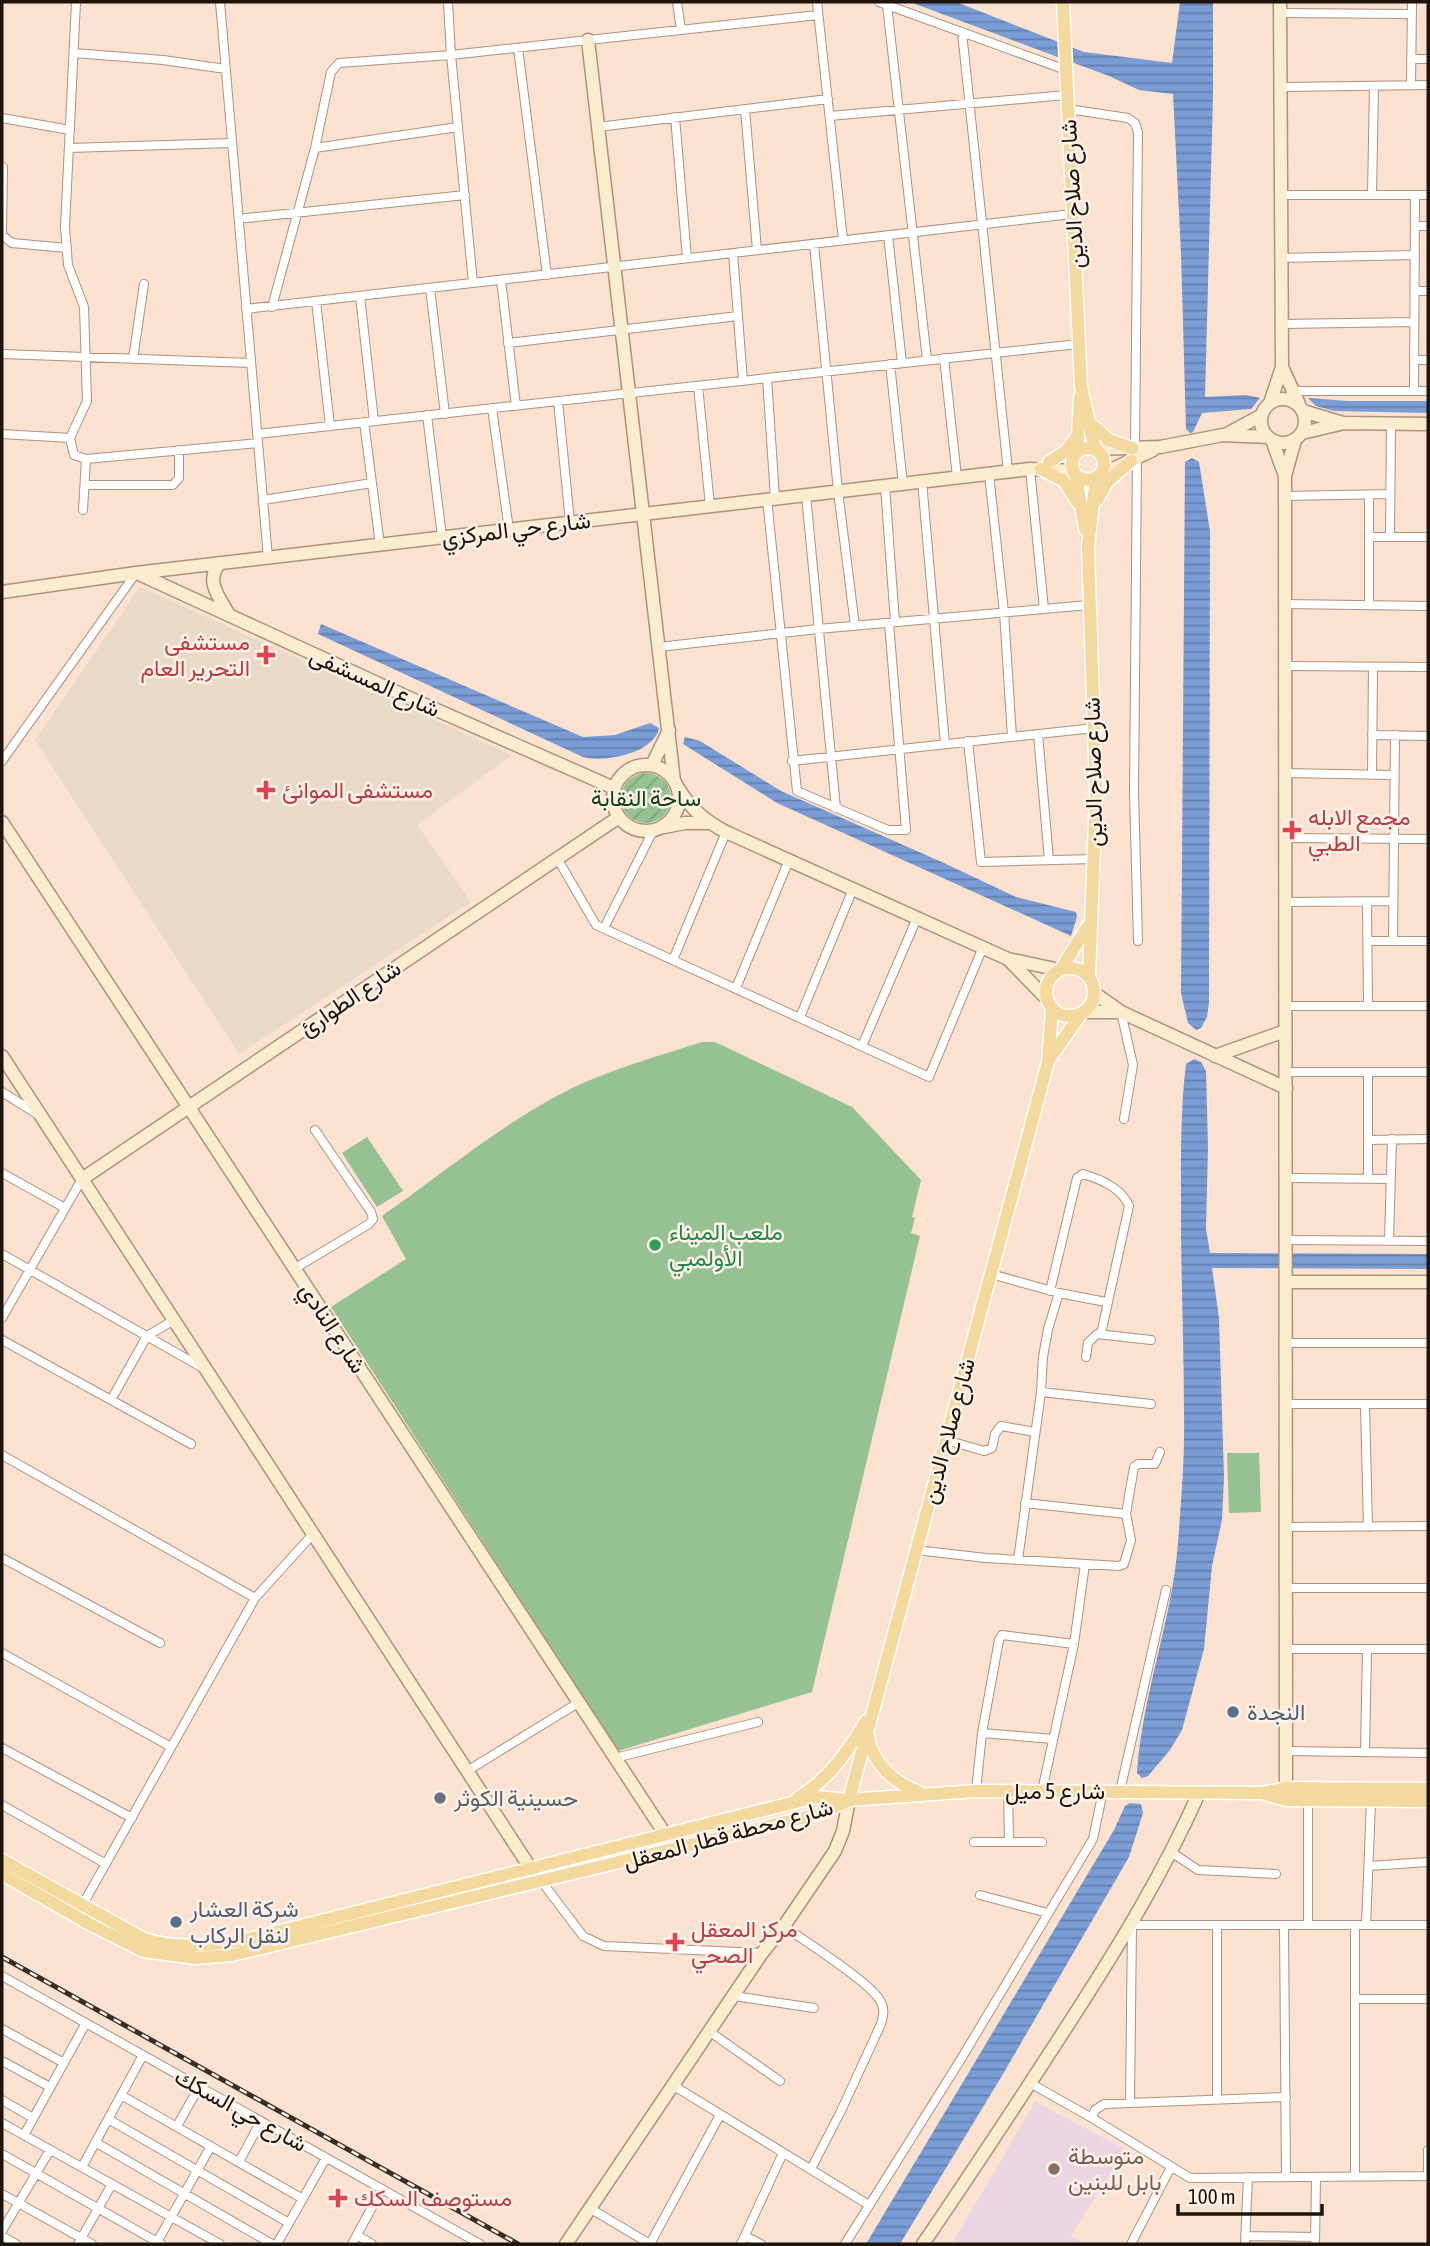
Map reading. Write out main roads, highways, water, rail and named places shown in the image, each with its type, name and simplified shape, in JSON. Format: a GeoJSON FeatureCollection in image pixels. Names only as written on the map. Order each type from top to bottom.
{"type":"FeatureCollection","features":[{"type":"Feature","properties":{"kind":"main road","name":"شارع صلاح الدين"},"geometry":{"type":"LineString","coordinates":[[1063,2],[1081,387],[1075,454]]}},
{"type":"Feature","properties":{"kind":"main road","name":"شارع صلاح الدين"},"geometry":{"type":"LineString","coordinates":[[1081,387],[1095,449]]}},
{"type":"Feature","properties":{"kind":"main road"},"geometry":{"type":"LineString","coordinates":[[1077,434],[1066,452],[1040,467],[1063,481],[1087,510],[1107,482],[1134,454],[1109,440],[1089,422]]}},
{"type":"Feature","properties":{"kind":"main road"},"geometry":{"type":"LineString","coordinates":[[1085,448],[1095,449],[1103,460],[1103,469],[1097,477],[1088,480],[1075,473],[1072,464],[1075,454],[1085,448]]}},
{"type":"Feature","properties":{"kind":"main road","name":"شارع صلاح الدين"},"geometry":{"type":"LineString","coordinates":[[1075,473],[1087,510],[1096,793],[1089,977]]}},
{"type":"Feature","properties":{"kind":"main road","name":"شارع صلاح الدين"},"geometry":{"type":"LineString","coordinates":[[1087,510],[1097,477]]}},
{"type":"Feature","properties":{"kind":"main road","name":"شارع صلاح الدين"},"geometry":{"type":"LineString","coordinates":[[1060,970],[1084,934],[1093,913]]}},
{"type":"Feature","properties":{"kind":"main road"},"geometry":{"type":"LineString","coordinates":[[1076,968],[1089,977],[1094,993],[1093,1000],[1082,1013],[1066,1016],[1049,1003],[1048,981],[1060,970],[1076,968]]}},
{"type":"Feature","properties":{"kind":"main road","name":"شارع صلاح الدين"},"geometry":{"type":"LineString","coordinates":[[849,1800],[1048,1062],[1049,1003]]}},
{"type":"Feature","properties":{"kind":"main road","name":"شارع صلاح الدين"},"geometry":{"type":"LineString","coordinates":[[1048,1062],[1082,1013]]}},
{"type":"Feature","properties":{"kind":"main road"},"geometry":{"type":"LineString","coordinates":[[788,1804],[813,1789],[830,1772],[873,1709]]}},
{"type":"Feature","properties":{"kind":"main road"},"geometry":{"type":"LineString","coordinates":[[867,1730],[872,1752],[884,1769],[900,1783],[922,1794]]}},
{"type":"Feature","properties":{"kind":"main road","name":"شارع 5 ميل"},"geometry":{"type":"LineString","coordinates":[[849,1800],[976,1791],[1286,1794],[1428,1789]]}},
{"type":"Feature","properties":{"kind":"main road","name":"شارع 5 ميل"},"geometry":{"type":"LineString","coordinates":[[1286,1794],[1308,1801],[1428,1801]]}},
{"type":"Feature","properties":{"kind":"main road","name":"شارع محطة قطار المعقل"},"geometry":{"type":"LineString","coordinates":[[2,1860],[144,1939],[163,1945],[185,1947],[245,1940],[816,1797],[849,1800]]}},
{"type":"Feature","properties":{"kind":"main road","name":"شارع محطة قطار المعقل"},"geometry":{"type":"LineString","coordinates":[[2,1874],[125,1944],[162,1955],[196,1958],[232,1955],[819,1814],[849,1800]]}},
{"type":"Feature","properties":{"kind":"water"},"geometry":{"type":"Polygon","coordinates":[[[910,2],[956,2],[1084,52],[1172,63],[1180,2],[1213,2],[1205,397],[1246,395],[1260,398],[1251,409],[1202,413],[1193,432],[1190,433],[1186,429],[1173,94],[1139,90],[1109,76],[910,2]]]}},
{"type":"Feature","properties":{"kind":"water"},"geometry":{"type":"Polygon","coordinates":[[[1308,398],[1428,401],[1428,413],[1334,411],[1316,406],[1308,398]]]}},
{"type":"Feature","properties":{"kind":"water"},"geometry":{"type":"Polygon","coordinates":[[[1192,458],[1199,462],[1210,531],[1209,1003],[1207,1017],[1201,1028],[1196,1030],[1188,1023],[1181,993],[1185,462],[1192,458]]]}},
{"type":"Feature","properties":{"kind":"water"},"geometry":{"type":"Polygon","coordinates":[[[321,624],[583,737],[615,735],[650,723],[659,728],[655,737],[639,750],[603,759],[583,757],[318,634],[321,624]]]}},
{"type":"Feature","properties":{"kind":"water"},"geometry":{"type":"Polygon","coordinates":[[[685,737],[700,741],[781,791],[1016,897],[1076,912],[1071,936],[777,803],[683,744],[685,737]]]}},
{"type":"Feature","properties":{"kind":"water"},"geometry":{"type":"Polygon","coordinates":[[[1194,1059],[1201,1062],[1206,1071],[1206,1229],[1210,1253],[1428,1254],[1428,1269],[1212,1268],[1219,1318],[1224,1477],[1222,1520],[1212,1566],[1204,1649],[1182,1730],[1170,1750],[1148,1776],[1142,1778],[1137,1773],[1140,1744],[1170,1601],[1178,1543],[1184,1431],[1182,1120],[1186,1064],[1194,1059]]]}},
{"type":"Feature","properties":{"kind":"water"},"geometry":{"type":"Polygon","coordinates":[[[1130,1803],[1141,1804],[1143,1813],[1129,1857],[1003,2074],[900,2244],[866,2244],[1114,1830],[1125,1806],[1130,1803]]]}},
{"type":"Feature","properties":{"kind":"railway"},"geometry":{"type":"LineString","coordinates":[[2,1957],[518,2244]]}},
{"type":"Feature","properties":{"kind":"place","name":"مستشفى التحرير العام"},"geometry":{"type":"Point","coordinates":[266,655]}},
{"type":"Feature","properties":{"kind":"place","name":"مستشفى الموانئ"},"geometry":{"type":"Point","coordinates":[266,790]}},
{"type":"Feature","properties":{"kind":"place","name":"مجمع الابله الطبي"},"geometry":{"type":"Point","coordinates":[1292,830]}},
{"type":"Feature","properties":{"kind":"place","name":"ملعب الميناء الأولمبي"},"geometry":{"type":"Point","coordinates":[655,1245]}},
{"type":"Feature","properties":{"kind":"place","name":"النجدة"},"geometry":{"type":"Point","coordinates":[1233,1712]}},
{"type":"Feature","properties":{"kind":"place","name":"حسينية الكوثر"},"geometry":{"type":"Point","coordinates":[440,1798]}},
{"type":"Feature","properties":{"kind":"place","name":"شركة العشار لنقل الركاب"},"geometry":{"type":"Point","coordinates":[176,1922]}},
{"type":"Feature","properties":{"kind":"place","name":"مركز المعقل الصحي"},"geometry":{"type":"Point","coordinates":[675,1942]}},
{"type":"Feature","properties":{"kind":"place","name":"متوسطة بابل للبنين"},"geometry":{"type":"Point","coordinates":[1054,2169]}},
{"type":"Feature","properties":{"kind":"place","name":"مستوصف السكك"},"geometry":{"type":"Point","coordinates":[338,2198]}},
{"type":"Feature","properties":{"kind":"park label","name":"ساحة النقابة"},"geometry":{"type":"Point","coordinates":[646,798]}}]}
